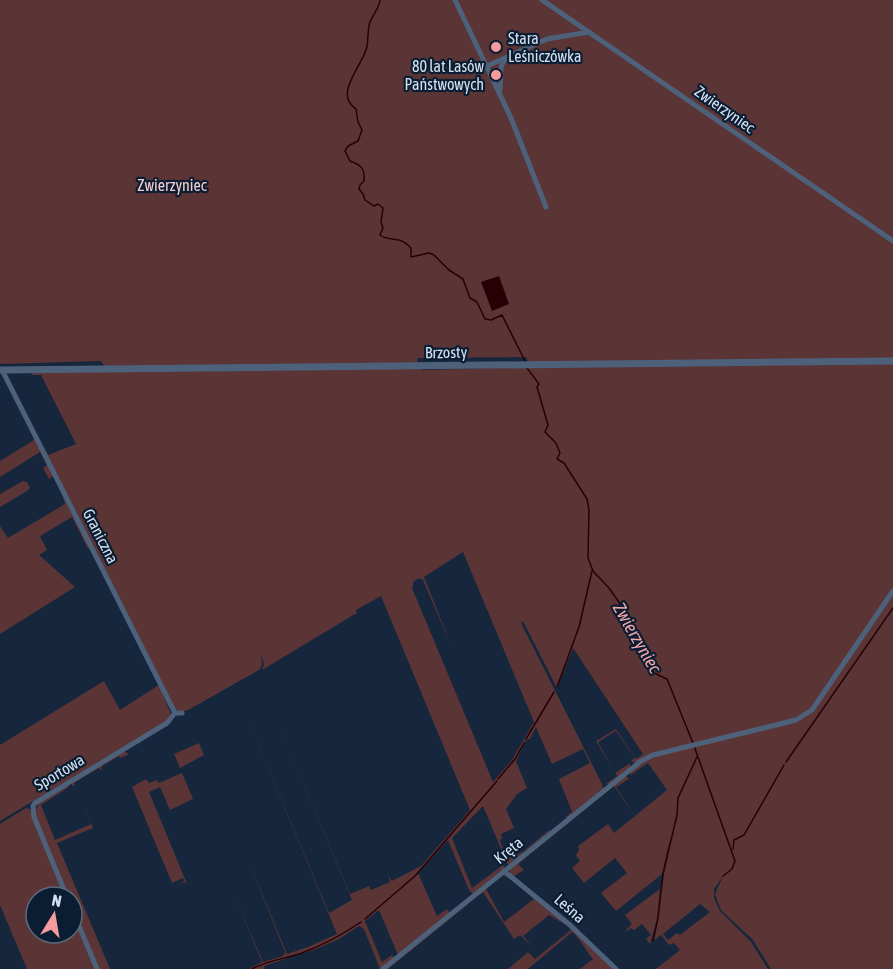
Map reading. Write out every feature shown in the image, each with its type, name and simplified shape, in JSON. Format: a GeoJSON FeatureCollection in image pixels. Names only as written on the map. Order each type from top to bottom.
{"type":"FeatureCollection","features":[{"type":"Feature","properties":{"kind":"street"},"geometry":{"type":"LineString","coordinates":[[455,0],[499,91],[546,207]]}},
{"type":"Feature","properties":{"kind":"street","name":"Zwierzyniec"},"geometry":{"type":"LineString","coordinates":[[542,0],[893,241]]}},
{"type":"Feature","properties":{"kind":"street"},"geometry":{"type":"LineString","coordinates":[[487,66],[546,39],[589,32]]}},
{"type":"Feature","properties":{"kind":"street"},"geometry":{"type":"LineString","coordinates":[[499,91],[501,67],[505,59]]}},
{"type":"Feature","properties":{"kind":"street","name":"Brzosty"},"geometry":{"type":"LineString","coordinates":[[1,370],[893,361]]}},
{"type":"Feature","properties":{"kind":"street","name":"Graniczna"},"geometry":{"type":"LineString","coordinates":[[1,370],[175,713]]}},
{"type":"Feature","properties":{"kind":"street","name":"Kręta"},"geometry":{"type":"LineString","coordinates":[[383,969],[641,761],[653,755],[806,716],[893,591]]}},
{"type":"Feature","properties":{"kind":"street"},"geometry":{"type":"LineString","coordinates":[[175,713],[182,713]]}},
{"type":"Feature","properties":{"kind":"street","name":"Sportowa"},"geometry":{"type":"LineString","coordinates":[[62,885],[34,817],[33,806],[167,723],[175,713]]}},
{"type":"Feature","properties":{"kind":"street","name":"Leśna"},"geometry":{"type":"LineString","coordinates":[[504,870],[570,925],[616,969]]}},
{"type":"Feature","properties":{"kind":"street"},"geometry":{"type":"LineString","coordinates":[[84,938],[97,969]]}},
{"type":"Feature","properties":{"kind":"green space"},"geometry":{"type":"Polygon","coordinates":[[[0,0],[893,0],[893,969],[771,969],[753,940],[721,910],[715,894],[723,876],[714,889],[714,898],[720,911],[751,942],[768,969],[656,969],[680,950],[674,943],[669,945],[661,935],[653,941],[670,838],[662,874],[616,911],[601,893],[627,873],[615,858],[584,883],[572,868],[580,861],[576,855],[579,850],[578,846],[608,824],[614,833],[667,790],[648,763],[632,776],[629,771],[649,759],[695,742],[635,763],[631,761],[635,758],[616,731],[598,742],[613,769],[596,741],[616,729],[636,759],[643,754],[573,648],[557,688],[523,621],[521,623],[603,789],[567,818],[565,817],[572,812],[559,779],[590,763],[583,749],[552,764],[536,727],[530,739],[526,740],[516,761],[527,788],[517,794],[506,809],[514,828],[501,834],[500,840],[503,849],[506,848],[511,858],[550,831],[508,865],[483,806],[452,838],[472,888],[503,865],[505,867],[473,894],[469,890],[448,840],[418,873],[437,916],[447,909],[450,913],[398,955],[379,910],[365,921],[382,962],[392,955],[394,958],[380,969],[364,929],[359,926],[339,939],[264,966],[265,969],[249,969],[262,962],[230,885],[263,962],[283,956],[285,952],[245,852],[287,954],[337,934],[234,686],[329,913],[352,900],[257,673],[350,894],[369,886],[371,890],[390,882],[388,875],[392,881],[421,866],[470,810],[381,596],[356,610],[357,614],[262,670],[264,664],[261,654],[262,665],[259,670],[188,710],[181,712],[175,709],[38,437],[48,455],[76,444],[41,375],[31,375],[32,373],[107,371],[101,361],[0,364],[0,0]],[[526,357],[418,358],[417,360],[422,370],[530,367],[526,357]],[[463,552],[424,577],[452,648],[423,580],[419,578],[414,581],[412,588],[493,782],[512,760],[534,722],[463,552]],[[700,904],[663,934],[668,940],[677,933],[680,935],[710,912],[700,904]]]}},
{"type":"Feature","properties":{"kind":"green space"},"geometry":{"type":"Polygon","coordinates":[[[32,435],[54,475],[49,479],[43,468],[47,465],[40,452],[0,477],[0,461],[34,440],[32,435]]]}},
{"type":"Feature","properties":{"kind":"green space"},"geometry":{"type":"Polygon","coordinates":[[[23,481],[27,482],[30,488],[0,507],[0,494],[23,481]]]}},
{"type":"Feature","properties":{"kind":"green space"},"geometry":{"type":"Polygon","coordinates":[[[62,495],[90,547],[88,549],[72,517],[40,536],[47,550],[39,555],[75,587],[0,634],[0,526],[8,538],[65,504],[62,495]]]}},
{"type":"Feature","properties":{"kind":"green space"},"geometry":{"type":"Polygon","coordinates":[[[104,681],[120,710],[159,685],[171,714],[168,720],[0,821],[0,745],[104,681]]]}},
{"type":"Feature","properties":{"kind":"green space"},"geometry":{"type":"Polygon","coordinates":[[[199,743],[204,755],[180,768],[174,754],[199,743]]]}},
{"type":"Feature","properties":{"kind":"green space"},"geometry":{"type":"Polygon","coordinates":[[[124,751],[129,754],[120,758],[119,756],[102,766],[101,771],[99,768],[74,783],[75,785],[72,786],[72,783],[124,751]]]}},
{"type":"Feature","properties":{"kind":"green space"},"geometry":{"type":"Polygon","coordinates":[[[630,763],[630,767],[606,784],[617,776],[615,773],[630,763]]]}},
{"type":"Feature","properties":{"kind":"green space"},"geometry":{"type":"Polygon","coordinates":[[[182,773],[193,799],[170,810],[160,787],[149,792],[187,884],[184,882],[174,887],[184,881],[183,878],[172,883],[132,787],[146,779],[149,783],[157,780],[159,783],[182,773]]]}},
{"type":"Feature","properties":{"kind":"green space"},"geometry":{"type":"Polygon","coordinates":[[[625,775],[629,779],[616,787],[635,816],[614,786],[518,864],[524,870],[514,876],[510,874],[510,869],[625,775]]]}},
{"type":"Feature","properties":{"kind":"green space"},"geometry":{"type":"Polygon","coordinates":[[[67,786],[69,787],[41,805],[55,840],[91,824],[79,795],[153,969],[93,828],[57,843],[75,885],[64,885],[36,818],[36,811],[41,801],[67,786]]]}},
{"type":"Feature","properties":{"kind":"green space"},"geometry":{"type":"Polygon","coordinates":[[[26,808],[30,809],[60,885],[24,885],[24,945],[84,945],[84,942],[96,969],[27,969],[0,905],[0,824],[26,808]]]}},
{"type":"Feature","properties":{"kind":"green space"},"geometry":{"type":"Polygon","coordinates":[[[503,874],[510,879],[503,875],[486,889],[504,922],[534,899],[515,882],[566,925],[549,915],[523,936],[533,948],[520,935],[514,939],[483,892],[388,969],[385,969],[503,874]]]}},
{"type":"Feature","properties":{"kind":"green space"},"geometry":{"type":"Polygon","coordinates":[[[660,889],[657,918],[650,944],[646,939],[651,935],[642,924],[634,930],[631,928],[626,930],[632,924],[625,915],[660,889]]]}},
{"type":"Feature","properties":{"kind":"green space"},"geometry":{"type":"Polygon","coordinates":[[[84,907],[110,969],[99,969],[84,933],[84,907]]]}},
{"type":"Feature","properties":{"kind":"green space"},"geometry":{"type":"Polygon","coordinates":[[[571,927],[614,969],[580,969],[593,959],[572,932],[528,969],[508,969],[528,952],[535,959],[571,930],[569,928],[571,927]]]}},
{"type":"Feature","properties":{"kind":"shaded area"},"geometry":{"type":"Polygon","coordinates":[[[499,276],[509,304],[492,311],[481,282],[499,276]]]}},
{"type":"Feature","properties":{"kind":"waterway","name":"Zwierzyniec"},"geometry":{"type":"LineString","coordinates":[[380,0],[369,25],[366,50],[350,81],[347,96],[356,109],[362,130],[358,141],[348,146],[345,151],[350,161],[363,170],[364,181],[359,189],[365,200],[374,206],[378,204],[383,208],[381,222],[383,228],[380,235],[405,243],[411,248],[411,257],[429,253],[434,255],[449,270],[463,279],[470,298],[477,302],[485,319],[491,320],[502,315],[525,361]]}},
{"type":"Feature","properties":{"kind":"waterway","name":"Zwierzyniec"},"geometry":{"type":"LineString","coordinates":[[527,368],[539,384],[537,387],[548,425],[545,432],[556,443],[560,453],[557,459],[564,463],[587,499],[589,510],[588,558],[593,571],[623,608],[624,622],[654,673],[667,679],[693,743],[735,861],[732,869],[723,876]]}},
{"type":"Feature","properties":{"kind":"waterway"},"geometry":{"type":"LineString","coordinates":[[557,687],[579,627],[592,571]]}},
{"type":"Feature","properties":{"kind":"waterway"},"geometry":{"type":"LineString","coordinates":[[786,762],[893,608]]}},
{"type":"Feature","properties":{"kind":"waterway"},"geometry":{"type":"LineString","coordinates":[[526,739],[554,692]]}},
{"type":"Feature","properties":{"kind":"waterway"},"geometry":{"type":"LineString","coordinates":[[498,779],[515,759],[524,743]]}},
{"type":"Feature","properties":{"kind":"waterway"},"geometry":{"type":"LineString","coordinates":[[653,941],[663,874],[677,815],[678,798],[697,757]]}},
{"type":"Feature","properties":{"kind":"waterway"},"geometry":{"type":"LineString","coordinates":[[733,849],[734,840],[744,835],[784,765]]}},
{"type":"Feature","properties":{"kind":"waterway"},"geometry":{"type":"LineString","coordinates":[[365,919],[415,876],[497,781]]}},
{"type":"Feature","properties":{"kind":"waterway"},"geometry":{"type":"LineString","coordinates":[[252,969],[310,950],[361,922]]}},
{"type":"Feature","properties":{"kind":"place","name":"Stara Leśniczówka"},"geometry":{"type":"Point","coordinates":[496,47]}},
{"type":"Feature","properties":{"kind":"place","name":"80 lat Lasów Państwowych"},"geometry":{"type":"Point","coordinates":[496,75]}}]}
